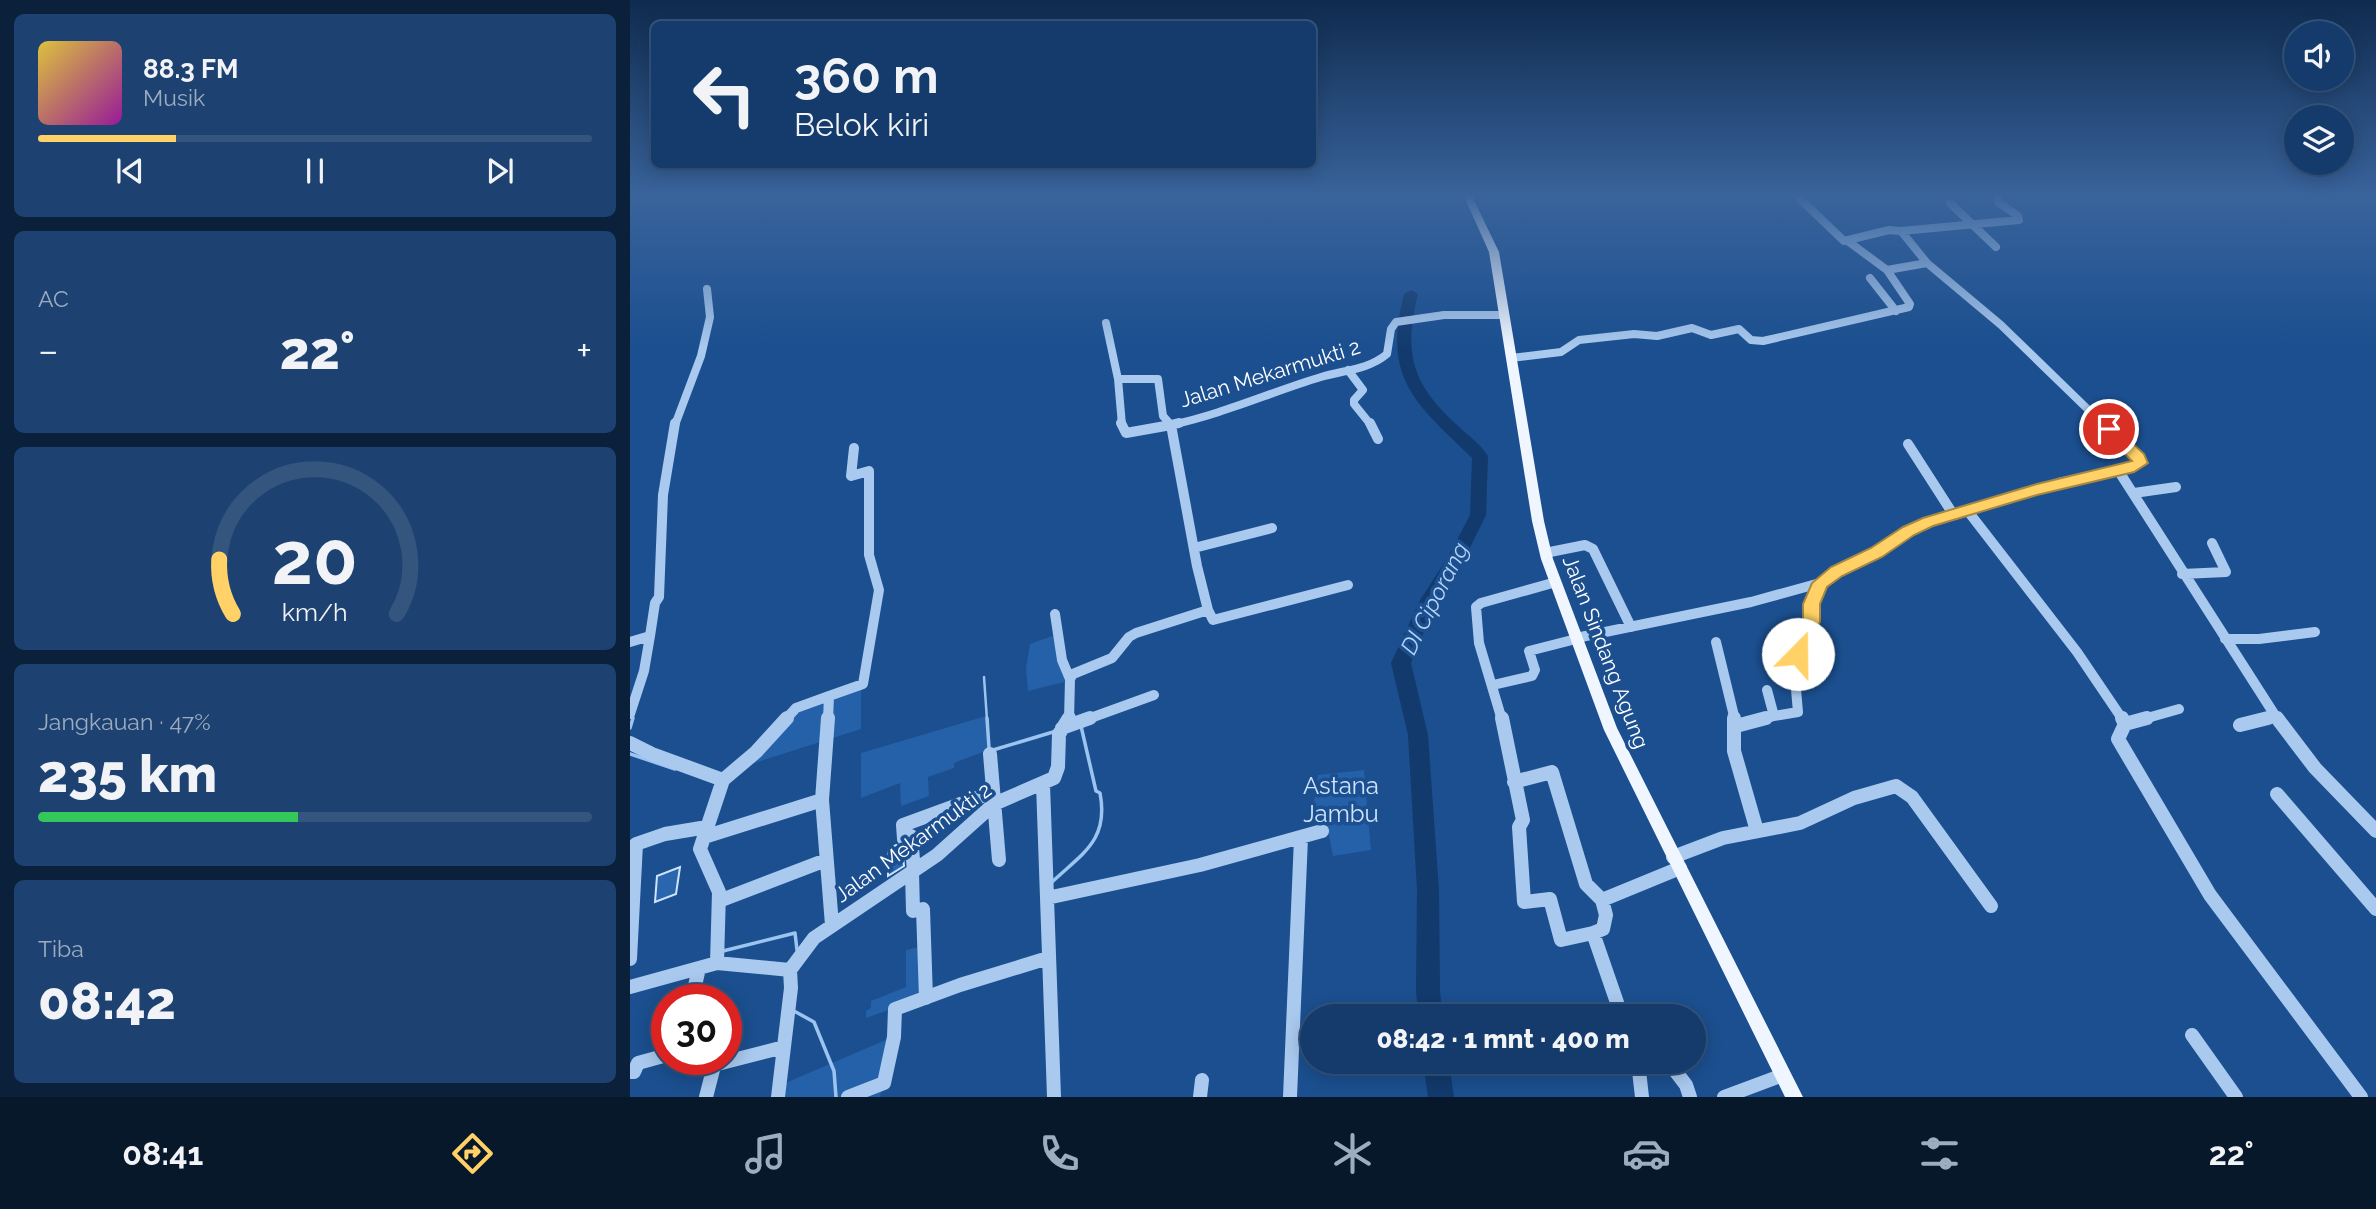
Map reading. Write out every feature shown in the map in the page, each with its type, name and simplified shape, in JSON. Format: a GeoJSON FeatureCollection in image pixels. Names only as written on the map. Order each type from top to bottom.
{"type":"FeatureCollection","features":[{"type":"Feature","properties":{"kind":"main road","name":"Jalan Sindang Agung"},"geometry":{"type":"LineString","coordinates":[[1491,245],[1545,553],[1611,730],[1794,1097]]}},
{"type":"Feature","properties":{"kind":"street"},"geometry":{"type":"LineString","coordinates":[[1511,358],[1561,352],[1579,340],[1634,334],[1657,336],[1692,328],[1711,335],[1740,329],[1752,340],[1763,341],[1896,311],[1911,305],[1887,270],[1853,245]]}},
{"type":"Feature","properties":{"kind":"street"},"geometry":{"type":"LineString","coordinates":[[1493,685],[1532,676],[1535,670],[1529,651],[1751,602],[1820,583],[1918,526],[2059,483],[2138,465],[2141,461],[2001,325],[1927,263],[1913,245]]}},
{"type":"Feature","properties":{"kind":"street"},"geometry":{"type":"LineString","coordinates":[[1887,270],[1927,263]]}},
{"type":"Feature","properties":{"kind":"street"},"geometry":{"type":"LineString","coordinates":[[1870,278],[1896,311]]}},
{"type":"Feature","properties":{"kind":"street"},"geometry":{"type":"LineString","coordinates":[[630,715],[644,671],[655,603],[659,597],[663,495],[672,432],[701,356],[710,317],[707,289]]}},
{"type":"Feature","properties":{"kind":"street","name":"Jalan Mekarmukti 2"},"geometry":{"type":"LineString","coordinates":[[1208,610],[1171,425],[1213,415],[1386,356],[1391,329],[1396,322],[1444,315],[1504,315]]}},
{"type":"Feature","properties":{"kind":"street"},"geometry":{"type":"LineString","coordinates":[[1105,323],[1118,380],[1121,424],[1126,433],[1171,425]]}},
{"type":"Feature","properties":{"kind":"street"},"geometry":{"type":"LineString","coordinates":[[1348,370],[1363,390],[1354,400],[1354,404],[1370,423],[1378,439]]}},
{"type":"Feature","properties":{"kind":"street"},"geometry":{"type":"LineString","coordinates":[[1118,380],[1158,379],[1163,416],[1171,425]]}},
{"type":"Feature","properties":{"kind":"street"},"geometry":{"type":"LineString","coordinates":[[1908,444],[1953,514]]}},
{"type":"Feature","properties":{"kind":"street"},"geometry":{"type":"LineString","coordinates":[[717,963],[719,892],[700,849],[723,780],[756,752],[796,708],[863,684],[877,613],[878,590],[876,570],[869,555],[869,471],[851,476],[854,448]]}},
{"type":"Feature","properties":{"kind":"street"},"geometry":{"type":"LineString","coordinates":[[2118,470],[2182,574],[2276,716],[2317,770],[2376,831]]}},
{"type":"Feature","properties":{"kind":"street"},"geometry":{"type":"LineString","coordinates":[[2134,493],[2176,487]]}},
{"type":"Feature","properties":{"kind":"street"},"geometry":{"type":"LineString","coordinates":[[1967,510],[2077,652],[2125,724]]}},
{"type":"Feature","properties":{"kind":"street"},"geometry":{"type":"LineString","coordinates":[[1194,548],[1272,528]]}},
{"type":"Feature","properties":{"kind":"street"},"geometry":{"type":"LineString","coordinates":[[2182,574],[2226,572],[2212,543]]}},
{"type":"Feature","properties":{"kind":"street"},"geometry":{"type":"LineString","coordinates":[[1545,553],[1585,545],[1593,549],[1631,627]]}},
{"type":"Feature","properties":{"kind":"street"},"geometry":{"type":"LineString","coordinates":[[1514,782],[1552,772],[1586,884],[1602,900],[1606,915],[1603,929],[1561,940],[1550,899],[1524,902],[1519,827],[1523,820],[1514,782],[1493,685],[1478,633],[1476,607],[1556,582]]}},
{"type":"Feature","properties":{"kind":"street"},"geometry":{"type":"LineString","coordinates":[[1736,726],[1774,716],[1792,715],[1799,709],[1795,668],[1803,634],[1811,622],[1812,604],[1820,583]]}},
{"type":"Feature","properties":{"kind":"street"},"geometry":{"type":"LineString","coordinates":[[1070,679],[1078,671],[1112,658],[1129,637],[1136,633],[1208,610],[1213,620],[1348,585]]}},
{"type":"Feature","properties":{"kind":"street"},"geometry":{"type":"LineString","coordinates":[[1054,1097],[1043,784],[1057,773],[1059,734],[1069,720],[1071,710],[1070,679],[1062,660],[1055,614]]}},
{"type":"Feature","properties":{"kind":"street"},"geometry":{"type":"LineString","coordinates":[[2225,639],[2259,639],[2315,632]]}},
{"type":"Feature","properties":{"kind":"street"},"geometry":{"type":"LineString","coordinates":[[630,642],[650,636]]}},
{"type":"Feature","properties":{"kind":"street"},"geometry":{"type":"LineString","coordinates":[[1716,642],[1736,726],[1734,751],[1757,831]]}},
{"type":"Feature","properties":{"kind":"street"},"geometry":{"type":"LineString","coordinates":[[1767,690],[1774,716]]}},
{"type":"Feature","properties":{"kind":"street"},"geometry":{"type":"LineString","coordinates":[[1062,728],[1154,695]]}},
{"type":"Feature","properties":{"kind":"street"},"geometry":{"type":"LineString","coordinates":[[829,696],[822,800],[832,925]]}},
{"type":"Feature","properties":{"kind":"street"},"geometry":{"type":"LineString","coordinates":[[2179,709],[2125,724],[2118,739],[2196,874],[2361,1097]]}},
{"type":"Feature","properties":{"kind":"street"},"geometry":{"type":"LineString","coordinates":[[2240,724],[2276,716]]}},
{"type":"Feature","properties":{"kind":"street"},"geometry":{"type":"LineString","coordinates":[[630,743],[643,752],[701,769],[723,780]]}},
{"type":"Feature","properties":{"kind":"street"},"geometry":{"type":"LineString","coordinates":[[990,754],[999,860]]}},
{"type":"Feature","properties":{"kind":"street","name":"Jalan Mekarmukti 2"},"geometry":{"type":"LineString","coordinates":[[790,970],[806,946],[832,925],[937,855],[993,798],[1043,784]]}},
{"type":"Feature","properties":{"kind":"street"},"geometry":{"type":"LineString","coordinates":[[1602,900],[1723,838],[1800,823],[1854,798],[1896,786],[1912,797],[1991,906]]}},
{"type":"Feature","properties":{"kind":"street"},"geometry":{"type":"LineString","coordinates":[[2277,794],[2376,909]]}},
{"type":"Feature","properties":{"kind":"street"},"geometry":{"type":"LineString","coordinates":[[926,998],[923,909],[913,911],[911,836],[904,839],[903,825],[993,798]]}},
{"type":"Feature","properties":{"kind":"street"},"geometry":{"type":"LineString","coordinates":[[630,959],[634,850],[665,834],[706,832],[822,800]]}},
{"type":"Feature","properties":{"kind":"street"},"geometry":{"type":"LineString","coordinates":[[1047,898],[1138,880],[1322,831]]}},
{"type":"Feature","properties":{"kind":"street"},"geometry":{"type":"LineString","coordinates":[[1290,1097],[1301,838]]}},
{"type":"Feature","properties":{"kind":"street"},"geometry":{"type":"LineString","coordinates":[[719,901],[826,860]]}},
{"type":"Feature","properties":{"kind":"street"},"geometry":{"type":"LineString","coordinates":[[1592,933],[1617,1004]]}},
{"type":"Feature","properties":{"kind":"street"},"geometry":{"type":"LineString","coordinates":[[848,1097],[884,1083],[894,1037],[895,1009],[1048,958]]}},
{"type":"Feature","properties":{"kind":"street"},"geometry":{"type":"LineString","coordinates":[[630,987],[717,963],[790,970],[791,988],[778,1097]]}},
{"type":"Feature","properties":{"kind":"street"},"geometry":{"type":"LineString","coordinates":[[695,984],[699,968]]}},
{"type":"Feature","properties":{"kind":"street"},"geometry":{"type":"LineString","coordinates":[[2192,1035],[2236,1097]]}},
{"type":"Feature","properties":{"kind":"street"},"geometry":{"type":"LineString","coordinates":[[742,1058],[784,1047]]}},
{"type":"Feature","properties":{"kind":"street"},"geometry":{"type":"LineString","coordinates":[[630,1072],[634,1072],[638,1063],[651,1059]]}},
{"type":"Feature","properties":{"kind":"street"},"geometry":{"type":"LineString","coordinates":[[1640,1074],[1642,1097]]}},
{"type":"Feature","properties":{"kind":"street"},"geometry":{"type":"LineString","coordinates":[[1679,1074],[1690,1097]]}},
{"type":"Feature","properties":{"kind":"street"},"geometry":{"type":"LineString","coordinates":[[706,1097],[712,1075]]}},
{"type":"Feature","properties":{"kind":"street"},"geometry":{"type":"LineString","coordinates":[[1724,1097],[1783,1075]]}},
{"type":"Feature","properties":{"kind":"street"},"geometry":{"type":"LineString","coordinates":[[1200,1097],[1202,1080]]}},
{"type":"Feature","properties":{"kind":"green space"},"geometry":{"type":"Polygon","coordinates":[[[1055,635],[1068,681],[1028,691],[1026,668],[1030,644],[1055,635]]]}},
{"type":"Feature","properties":{"kind":"green space"},"geometry":{"type":"Polygon","coordinates":[[[861,688],[861,729],[742,767],[797,710],[861,688]]]}},
{"type":"Feature","properties":{"kind":"green space"},"geometry":{"type":"Polygon","coordinates":[[[986,716],[988,750],[954,763],[954,768],[928,777],[929,796],[901,806],[900,783],[861,798],[861,753],[986,716]]]}},
{"type":"Feature","properties":{"kind":"green space","name":"Astana Jambu"},"geometry":{"type":"Polygon","coordinates":[[[1364,770],[1371,850],[1333,856],[1328,831],[1314,802],[1318,775],[1364,770]]]}},
{"type":"Feature","properties":{"kind":"green space"},"geometry":{"type":"Polygon","coordinates":[[[924,946],[925,997],[866,1018],[871,1001],[906,987],[906,950],[924,946]]]}},
{"type":"Feature","properties":{"kind":"green space"},"geometry":{"type":"Polygon","coordinates":[[[895,1036],[880,1097],[782,1097],[783,1084],[895,1036]]]}},
{"type":"Feature","properties":{"kind":"building"},"geometry":{"type":"Polygon","coordinates":[[[896,845],[902,848],[904,866],[888,876],[888,849],[896,845]]]}},
{"type":"Feature","properties":{"kind":"building"},"geometry":{"type":"Polygon","coordinates":[[[680,867],[676,894],[655,902],[657,876],[680,867]]]}},
{"type":"Feature","properties":{"kind":"waterway","name":"DI Ciporang"},"geometry":{"type":"LineString","coordinates":[[1411,294],[1403,331],[1407,371],[1425,402],[1480,456],[1478,515],[1455,561],[1426,605],[1401,663],[1418,735],[1428,890],[1429,1004]]}},
{"type":"Feature","properties":{"kind":"waterway"},"geometry":{"type":"LineString","coordinates":[[984,677],[987,720]]}},
{"type":"Feature","properties":{"kind":"waterway"},"geometry":{"type":"LineString","coordinates":[[630,728],[633,718]]}},
{"type":"Feature","properties":{"kind":"waterway"},"geometry":{"type":"LineString","coordinates":[[987,718],[989,748]]}},
{"type":"Feature","properties":{"kind":"waterway"},"geometry":{"type":"LineString","coordinates":[[1052,882],[1091,844],[1101,823],[1100,793],[1096,791],[1081,726]]}},
{"type":"Feature","properties":{"kind":"waterway"},"geometry":{"type":"LineString","coordinates":[[993,750],[1053,732]]}},
{"type":"Feature","properties":{"kind":"waterway"},"geometry":{"type":"LineString","coordinates":[[630,754],[675,769]]}},
{"type":"Feature","properties":{"kind":"waterway"},"geometry":{"type":"LineString","coordinates":[[723,951],[795,933],[797,950]]}},
{"type":"Feature","properties":{"kind":"waterway"},"geometry":{"type":"LineString","coordinates":[[794,1011],[814,1022],[834,1071],[836,1097]]}},
{"type":"Feature","properties":{"kind":"waterway","name":"DI Ciporang"},"geometry":{"type":"LineString","coordinates":[[1438,1074],[1441,1097]]}},
{"type":"Feature","properties":{"kind":"route"},"geometry":{"type":"LineString","coordinates":[[1798,654],[1803,634],[1811,622],[1812,604],[1820,583],[1877,552],[1908,531],[1928,522],[2037,490],[2138,465],[2141,461],[2139,458],[2109,429]]}}]}
